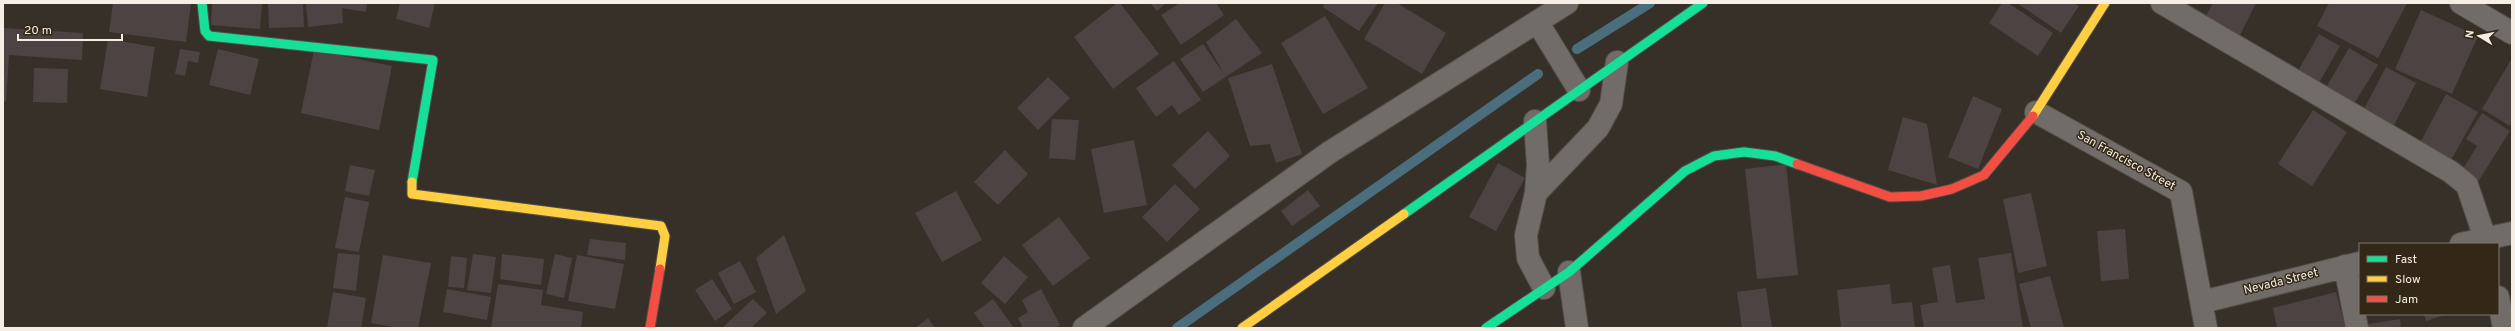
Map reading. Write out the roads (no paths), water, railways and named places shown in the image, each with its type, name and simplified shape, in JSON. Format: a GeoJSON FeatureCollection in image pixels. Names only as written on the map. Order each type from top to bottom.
{"type":"FeatureCollection","features":[{"type":"Feature","properties":{"kind":"street"},"geometry":{"type":"LineString","coordinates":[[202,3],[205,31],[209,36],[432,59],[411,190],[412,194],[661,226],[665,236],[650,328]]}},
{"type":"Feature","properties":{"kind":"street"},"geometry":{"type":"LineString","coordinates":[[1084,328],[1330,152],[1567,3]]}},
{"type":"Feature","properties":{"kind":"street"},"geometry":{"type":"LineString","coordinates":[[1242,328],[1702,3]]}},
{"type":"Feature","properties":{"kind":"street"},"geometry":{"type":"LineString","coordinates":[[1486,328],[1569,272],[1686,171],[1714,156],[1744,152],[1775,156],[1890,197],[1921,196],[1952,189],[1984,174],[2036,112],[2105,3]]}},
{"type":"Feature","properties":{"kind":"street"},"geometry":{"type":"LineString","coordinates":[[2162,3],[2451,172],[2467,185],[2486,242]]}},
{"type":"Feature","properties":{"kind":"street"},"geometry":{"type":"LineString","coordinates":[[2461,3],[2512,33]]}},
{"type":"Feature","properties":{"kind":"street"},"geometry":{"type":"LineString","coordinates":[[1538,22],[1579,90]]}},
{"type":"Feature","properties":{"kind":"street"},"geometry":{"type":"LineString","coordinates":[[1536,192],[1598,128],[1611,104],[1617,62]]}},
{"type":"Feature","properties":{"kind":"street","name":"San Francisco Street"},"geometry":{"type":"LineString","coordinates":[[2036,112],[2182,192],[2202,302]]}},
{"type":"Feature","properties":{"kind":"street"},"geometry":{"type":"LineString","coordinates":[[1535,121],[1538,165],[1536,192],[1526,235],[1528,258],[1544,288]]}},
{"type":"Feature","properties":{"kind":"street"},"geometry":{"type":"LineString","coordinates":[[2474,243],[2486,242],[2512,233]]}},
{"type":"Feature","properties":{"kind":"street"},"geometry":{"type":"LineString","coordinates":[[2352,264],[2356,328]]}},
{"type":"Feature","properties":{"kind":"street","name":"Nevada Street"},"geometry":{"type":"LineString","coordinates":[[2202,302],[2352,264]]}},
{"type":"Feature","properties":{"kind":"street"},"geometry":{"type":"LineString","coordinates":[[1569,272],[1577,328]]}},
{"type":"Feature","properties":{"kind":"street"},"geometry":{"type":"LineString","coordinates":[[2202,302],[2206,328]]}},
{"type":"Feature","properties":{"kind":"street"},"geometry":{"type":"LineString","coordinates":[[2499,302],[2504,328]]}},
{"type":"Feature","properties":{"kind":"waterway"},"geometry":{"type":"LineString","coordinates":[[1577,49],[1650,3]]}},
{"type":"Feature","properties":{"kind":"waterway"},"geometry":{"type":"LineString","coordinates":[[1177,328],[1538,74]]}}]}
